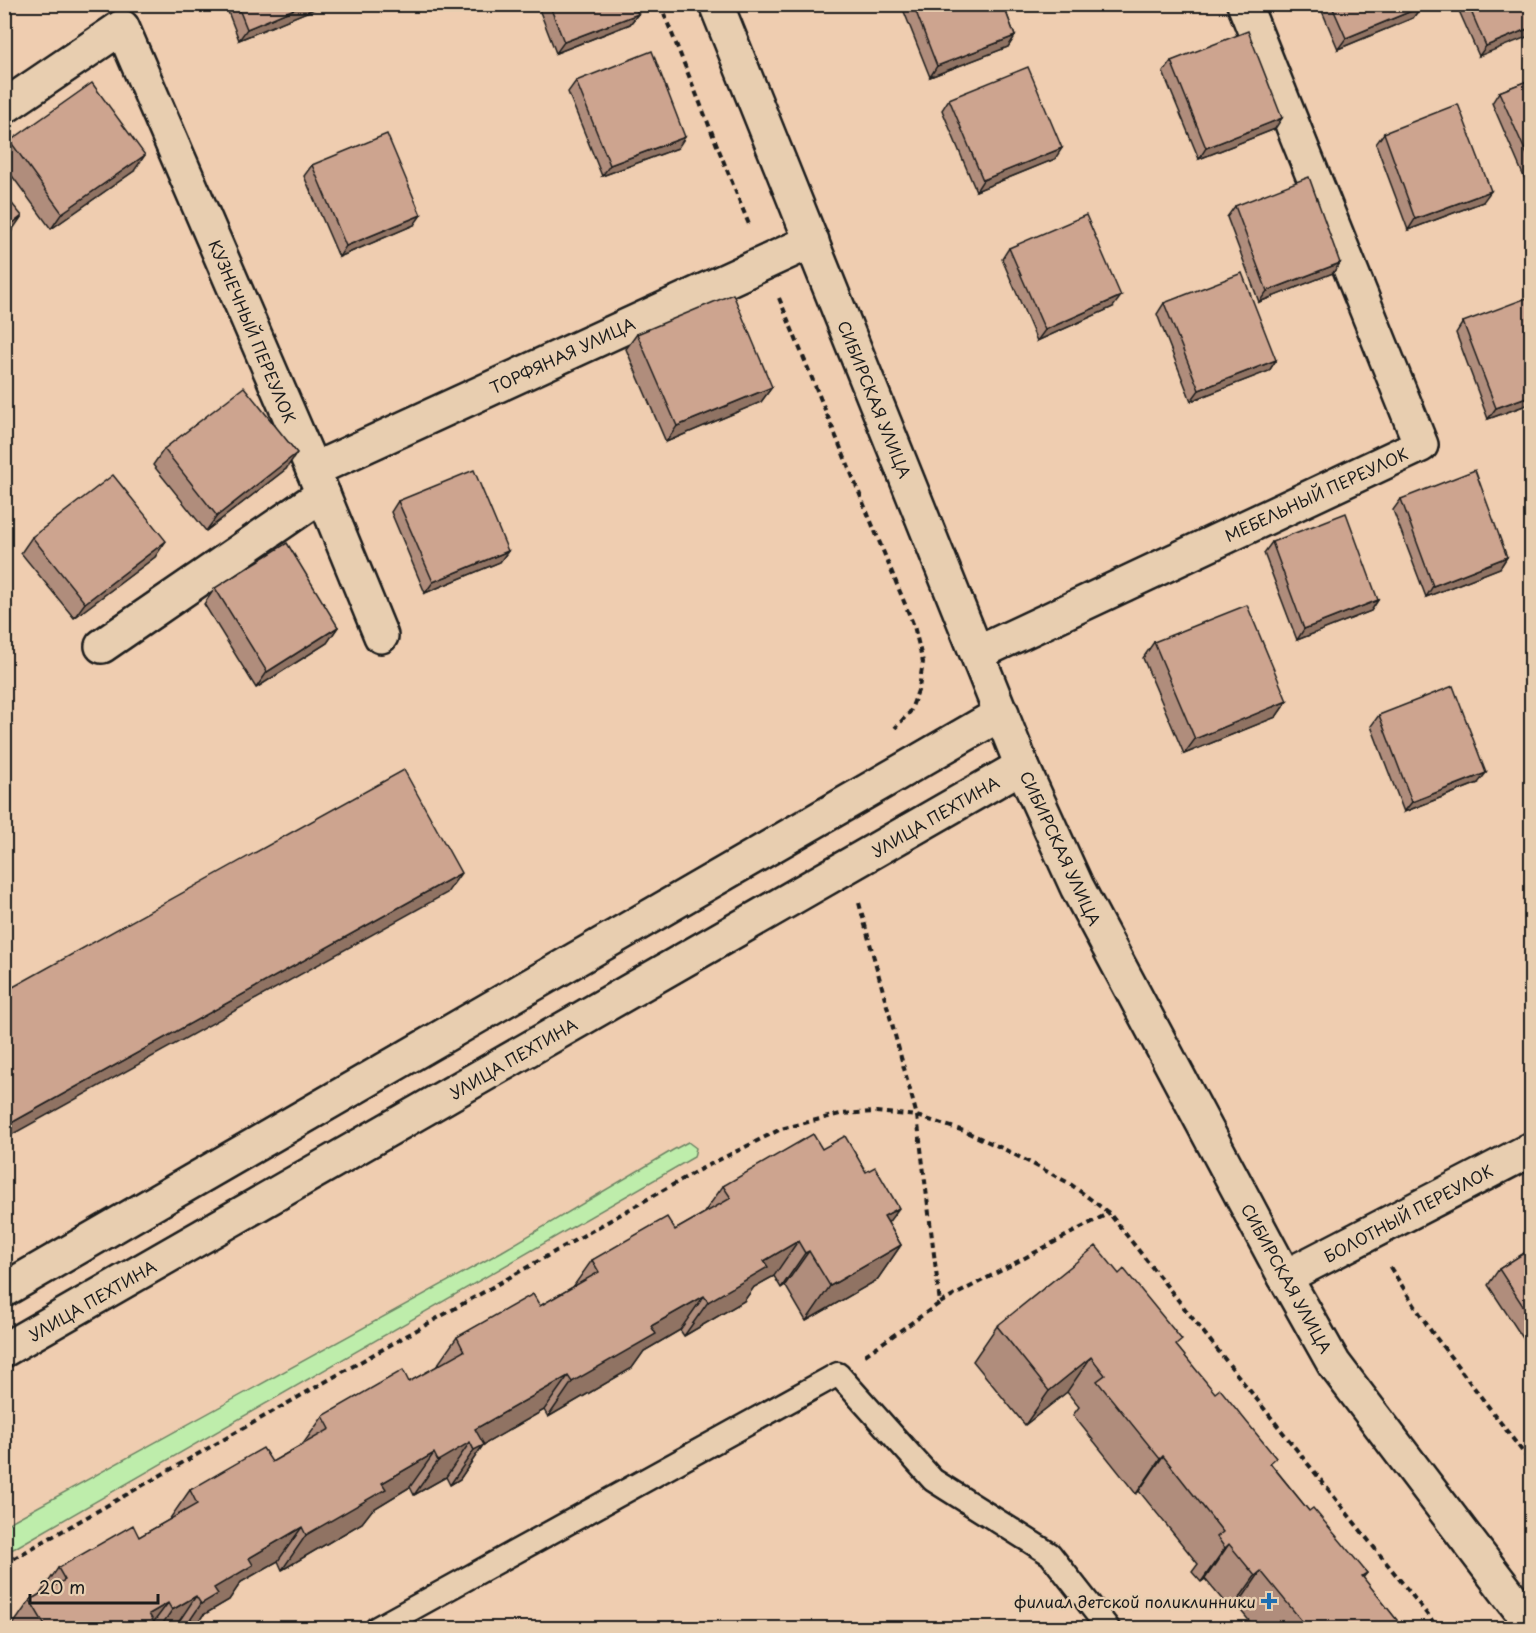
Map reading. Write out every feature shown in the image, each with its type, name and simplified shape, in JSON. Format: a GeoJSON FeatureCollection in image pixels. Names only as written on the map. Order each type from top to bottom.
{"type":"FeatureCollection","features":[{"type":"Feature","properties":{"kind":"street","name":"СИБИРСКАЯ УЛИЦА"},"geometry":{"type":"LineString","coordinates":[[716,4],[1022,766],[1077,887],[1285,1277],[1334,1364],[1532,1625]]}},
{"type":"Feature","properties":{"kind":"street","name":"МЕБЕЛЬНЫЙ ПЕРЕУЛОК"},"geometry":{"type":"LineString","coordinates":[[978,653],[1421,445],[1244,4]]}},
{"type":"Feature","properties":{"kind":"street","name":"КУЗНЕЧНЫЙ ПЕРЕУЛОК"},"geometry":{"type":"LineString","coordinates":[[4,107],[122,27],[318,482],[381,636]]}},
{"type":"Feature","properties":{"kind":"street","name":"ТОРФЯНАЯ УЛИЦА"},"geometry":{"type":"LineString","coordinates":[[102,646],[318,482],[764,262],[812,241]]}},
{"type":"Feature","properties":{"kind":"street"},"geometry":{"type":"LineString","coordinates":[[4,1290],[1002,713]]}},
{"type":"Feature","properties":{"kind":"street","name":"УЛИЦА ПЕХТИНА"},"geometry":{"type":"LineString","coordinates":[[4,1350],[1022,766]]}},
{"type":"Feature","properties":{"kind":"street","name":"БОЛОТНЫЙ ПЕРЕУЛОК"},"geometry":{"type":"LineString","coordinates":[[1285,1277],[1532,1149]]}},
{"type":"Feature","properties":{"kind":"lane"},"geometry":{"type":"LineString","coordinates":[[377,1629],[838,1374],[933,1480],[1050,1554],[1108,1629]]}},
{"type":"Feature","properties":{"kind":"path"},"geometry":{"type":"LineString","coordinates":[[660,4],[914,626],[923,662],[919,687],[910,712],[895,728]]}},
{"type":"Feature","properties":{"kind":"path"},"geometry":{"type":"LineString","coordinates":[[849,866],[917,1116],[940,1303]]}},
{"type":"Feature","properties":{"kind":"path"},"geometry":{"type":"LineString","coordinates":[[4,1564],[697,1171],[781,1129],[840,1114],[876,1112],[917,1116],[964,1131],[1069,1183],[1108,1213],[1438,1629]]}},
{"type":"Feature","properties":{"kind":"path"},"geometry":{"type":"LineString","coordinates":[[838,1374],[940,1303],[1108,1213]]}},
{"type":"Feature","properties":{"kind":"path"},"geometry":{"type":"LineString","coordinates":[[1368,1234],[1431,1331],[1532,1464]]}},
{"type":"Feature","properties":{"kind":"green space"},"geometry":{"type":"Polygon","coordinates":[[[688,1142],[696,1148],[694,1157],[15,1548],[5,1550],[5,1525],[501,1252],[688,1142]]]}},
{"type":"Feature","properties":{"kind":"building"},"geometry":{"type":"Polygon","coordinates":[[[237,4],[306,4],[247,29],[237,4]]]}},
{"type":"Feature","properties":{"kind":"building"},"geometry":{"type":"Polygon","coordinates":[[[549,4],[634,4],[638,14],[564,42],[549,4]]]}},
{"type":"Feature","properties":{"kind":"building"},"geometry":{"type":"Polygon","coordinates":[[[913,4],[1003,4],[1015,36],[937,66],[913,4]]]}},
{"type":"Feature","properties":{"kind":"building"},"geometry":{"type":"Polygon","coordinates":[[[1331,4],[1420,4],[1421,7],[1346,38],[1331,4]]]}},
{"type":"Feature","properties":{"kind":"building"},"geometry":{"type":"Polygon","coordinates":[[[1468,4],[1532,4],[1532,27],[1486,46],[1468,4]]]}},
{"type":"Feature","properties":{"kind":"building"},"geometry":{"type":"Polygon","coordinates":[[[1248,31],[1282,118],[1206,148],[1171,61],[1248,31]]]}},
{"type":"Feature","properties":{"kind":"building"},"geometry":{"type":"Polygon","coordinates":[[[652,51],[685,137],[610,165],[576,81],[652,51]]]}},
{"type":"Feature","properties":{"kind":"building"},"geometry":{"type":"Polygon","coordinates":[[[1028,67],[1062,148],[983,180],[949,99],[1028,67]]]}},
{"type":"Feature","properties":{"kind":"building"},"geometry":{"type":"Polygon","coordinates":[[[1532,79],[1532,166],[1499,92],[1532,79]]]}},
{"type":"Feature","properties":{"kind":"building"},"geometry":{"type":"Polygon","coordinates":[[[92,83],[145,155],[62,213],[10,141],[92,83]]]}},
{"type":"Feature","properties":{"kind":"building"},"geometry":{"type":"Polygon","coordinates":[[[1458,104],[1491,191],[1415,219],[1384,133],[1458,104]]]}},
{"type":"Feature","properties":{"kind":"building"},"geometry":{"type":"Polygon","coordinates":[[[387,134],[421,215],[346,246],[312,165],[387,134]]]}},
{"type":"Feature","properties":{"kind":"building"},"geometry":{"type":"Polygon","coordinates":[[[1309,177],[1340,263],[1267,291],[1235,206],[1309,177]]]}},
{"type":"Feature","properties":{"kind":"building"},"geometry":{"type":"Polygon","coordinates":[[[4,194],[22,216],[4,230],[4,194]]]}},
{"type":"Feature","properties":{"kind":"building"},"geometry":{"type":"Polygon","coordinates":[[[1086,215],[1121,296],[1045,330],[1009,248],[1086,215]]]}},
{"type":"Feature","properties":{"kind":"building"},"geometry":{"type":"Polygon","coordinates":[[[1242,273],[1276,360],[1199,390],[1164,303],[1242,273]]]}},
{"type":"Feature","properties":{"kind":"building"},"geometry":{"type":"Polygon","coordinates":[[[733,294],[772,387],[677,426],[637,334],[733,294]]]}},
{"type":"Feature","properties":{"kind":"building"},"geometry":{"type":"Polygon","coordinates":[[[1532,296],[1532,395],[1496,408],[1463,322],[1532,296]]]}},
{"type":"Feature","properties":{"kind":"building"},"geometry":{"type":"Polygon","coordinates":[[[244,387],[297,453],[217,516],[164,449],[244,387]]]}},
{"type":"Feature","properties":{"kind":"building"},"geometry":{"type":"Polygon","coordinates":[[[474,470],[508,551],[433,582],[398,501],[474,470]]]}},
{"type":"Feature","properties":{"kind":"building"},"geometry":{"type":"Polygon","coordinates":[[[1475,470],[1507,557],[1433,586],[1401,499],[1475,470]]]}},
{"type":"Feature","properties":{"kind":"building"},"geometry":{"type":"Polygon","coordinates":[[[113,475],[166,541],[85,603],[32,537],[113,475]]]}},
{"type":"Feature","properties":{"kind":"building"},"geometry":{"type":"Polygon","coordinates":[[[1346,513],[1378,600],[1304,629],[1272,542],[1346,513]]]}},
{"type":"Feature","properties":{"kind":"building"},"geometry":{"type":"Polygon","coordinates":[[[287,543],[338,627],[267,672],[215,588],[287,543]]]}},
{"type":"Feature","properties":{"kind":"building"},"geometry":{"type":"Polygon","coordinates":[[[1247,605],[1287,701],[1195,739],[1154,642],[1247,605]]]}},
{"type":"Feature","properties":{"kind":"building"},"geometry":{"type":"Polygon","coordinates":[[[1453,686],[1486,773],[1412,802],[1379,715],[1453,686]]]}},
{"type":"Feature","properties":{"kind":"building"},"geometry":{"type":"Polygon","coordinates":[[[404,770],[461,873],[4,1127],[4,992],[404,770]]]}},
{"type":"Feature","properties":{"kind":"building"},"geometry":{"type":"Polygon","coordinates":[[[813,1134],[822,1149],[845,1136],[866,1172],[875,1167],[899,1208],[884,1216],[901,1245],[830,1286],[809,1251],[805,1253],[798,1241],[764,1261],[768,1267],[708,1302],[704,1296],[651,1326],[656,1334],[572,1382],[568,1376],[475,1429],[484,1445],[474,1450],[470,1442],[438,1461],[434,1453],[382,1483],[386,1489],[306,1535],[302,1527],[249,1558],[253,1565],[214,1588],[218,1594],[201,1604],[196,1596],[172,1610],[168,1603],[149,1614],[155,1624],[148,1629],[47,1629],[30,1600],[65,1580],[58,1568],[133,1525],[139,1537],[197,1504],[190,1490],[263,1448],[272,1462],[330,1429],[323,1416],[403,1370],[409,1382],[464,1351],[457,1337],[533,1294],[540,1306],[599,1272],[592,1260],[667,1217],[675,1230],[731,1198],[723,1186],[813,1134]]]}},
{"type":"Feature","properties":{"kind":"building"},"geometry":{"type":"Polygon","coordinates":[[[1096,1246],[1119,1274],[1124,1269],[1182,1340],[1176,1345],[1215,1393],[1220,1389],[1276,1458],[1270,1463],[1309,1511],[1313,1508],[1367,1573],[1362,1576],[1404,1629],[1299,1629],[1296,1625],[1302,1621],[1261,1571],[1255,1576],[1229,1544],[1225,1548],[1217,1537],[1223,1532],[1163,1456],[1160,1459],[1097,1381],[1105,1375],[1091,1357],[1049,1391],[997,1326],[1096,1246]]]}},
{"type":"Feature","properties":{"kind":"building"},"geometry":{"type":"Polygon","coordinates":[[[1532,1248],[1532,1320],[1499,1269],[1532,1248]]]}},
{"type":"Feature","properties":{"kind":"place","name":"филиал детской поликлинники"},"geometry":{"type":"Point","coordinates":[1269,1601]}}]}
